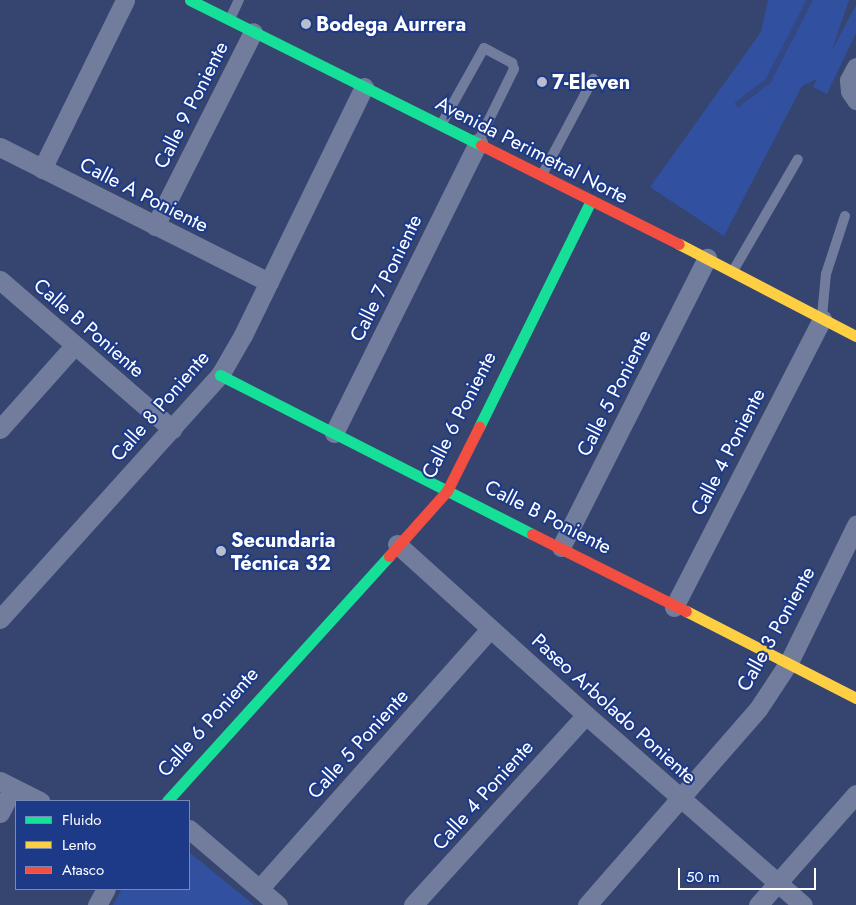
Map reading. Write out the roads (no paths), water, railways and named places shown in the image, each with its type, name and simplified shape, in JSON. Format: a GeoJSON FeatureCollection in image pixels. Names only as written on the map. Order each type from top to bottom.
{"type":"FeatureCollection","features":[{"type":"Feature","properties":{"kind":"street"},"geometry":{"type":"LineString","coordinates":[[42,168],[125,0]]}},
{"type":"Feature","properties":{"kind":"street","name":"Avenida Perimetral Norte"},"geometry":{"type":"LineString","coordinates":[[194,1],[707,258],[856,336]]}},
{"type":"Feature","properties":{"kind":"street","name":"Calle 9 Poniente"},"geometry":{"type":"LineString","coordinates":[[156,226],[254,32]]}},
{"type":"Feature","properties":{"kind":"street"},"geometry":{"type":"LineString","coordinates":[[853,95],[849,80],[856,67]]}},
{"type":"Feature","properties":{"kind":"street","name":"Calle 8 Poniente"},"geometry":{"type":"LineString","coordinates":[[0,619],[220,375],[269,282],[364,87]]}},
{"type":"Feature","properties":{"kind":"street","name":"Calle 7 Poniente"},"geometry":{"type":"LineString","coordinates":[[334,433],[478,143]]}},
{"type":"Feature","properties":{"kind":"street","name":"Calle A Poniente"},"geometry":{"type":"LineString","coordinates":[[0,148],[269,282]]}},
{"type":"Feature","properties":{"kind":"street","name":"Calle 6 Poniente"},"geometry":{"type":"LineString","coordinates":[[168,800],[397,544],[447,491],[591,200]]}},
{"type":"Feature","properties":{"kind":"street","name":"Calle 5 Poniente"},"geometry":{"type":"LineString","coordinates":[[561,547],[707,258]]}},
{"type":"Feature","properties":{"kind":"street","name":"Calle B Poniente"},"geometry":{"type":"LineString","coordinates":[[0,280],[74,347],[172,429]]}},
{"type":"Feature","properties":{"kind":"street","name":"Calle 4 Poniente"},"geometry":{"type":"LineString","coordinates":[[674,607],[822,318]]}},
{"type":"Feature","properties":{"kind":"street"},"geometry":{"type":"LineString","coordinates":[[0,429],[74,347]]}},
{"type":"Feature","properties":{"kind":"street","name":"Calle B Poniente"},"geometry":{"type":"LineString","coordinates":[[220,375],[561,547],[674,607],[789,662],[856,698]]}},
{"type":"Feature","properties":{"kind":"street","name":"Calle 3 Poniente"},"geometry":{"type":"LineString","coordinates":[[587,905],[682,799],[758,709],[789,662],[856,525]]}},
{"type":"Feature","properties":{"kind":"street","name":"Paseo Arbolado Poniente"},"geometry":{"type":"LineString","coordinates":[[397,544],[586,716],[803,905]]}},
{"type":"Feature","properties":{"kind":"street","name":"Calle 5 Poniente"},"geometry":{"type":"LineString","coordinates":[[260,888],[490,629]]}},
{"type":"Feature","properties":{"kind":"street","name":"Calle 4 Poniente"},"geometry":{"type":"LineString","coordinates":[[413,905],[586,716]]}},
{"type":"Feature","properties":{"kind":"street"},"geometry":{"type":"LineString","coordinates":[[0,813],[7,784],[38,800]]}},
{"type":"Feature","properties":{"kind":"street"},"geometry":{"type":"LineString","coordinates":[[758,905],[856,794]]}},
{"type":"Feature","properties":{"kind":"street"},"geometry":{"type":"LineString","coordinates":[[190,830],[278,905]]}},
{"type":"Feature","properties":{"kind":"street"},"geometry":{"type":"LineString","coordinates":[[97,905],[105,890]]}},
{"type":"Feature","properties":{"kind":"lane"},"geometry":{"type":"LineString","coordinates":[[229,19],[239,0]]}},
{"type":"Feature","properties":{"kind":"lane"},"geometry":{"type":"LineString","coordinates":[[441,125],[484,48],[512,63],[514,69],[478,143]]}},
{"type":"Feature","properties":{"kind":"lane"},"geometry":{"type":"LineString","coordinates":[[542,176],[593,79]]}},
{"type":"Feature","properties":{"kind":"lane"},"geometry":{"type":"LineString","coordinates":[[733,272],[798,159]]}},
{"type":"Feature","properties":{"kind":"lane"},"geometry":{"type":"LineString","coordinates":[[822,318],[826,274],[845,216]]}},
{"type":"Feature","properties":{"kind":"waterway"},"geometry":{"type":"LineString","coordinates":[[738,104],[768,81],[810,0]]}},
{"type":"Feature","properties":{"kind":"place","name":"Bodega Aurrera"},"geometry":{"type":"Point","coordinates":[306,24]}},
{"type":"Feature","properties":{"kind":"place","name":"7-Eleven"},"geometry":{"type":"Point","coordinates":[542,82]}},
{"type":"Feature","properties":{"kind":"place","name":"Secundaria Técnica 32"},"geometry":{"type":"Point","coordinates":[221,551]}}]}
